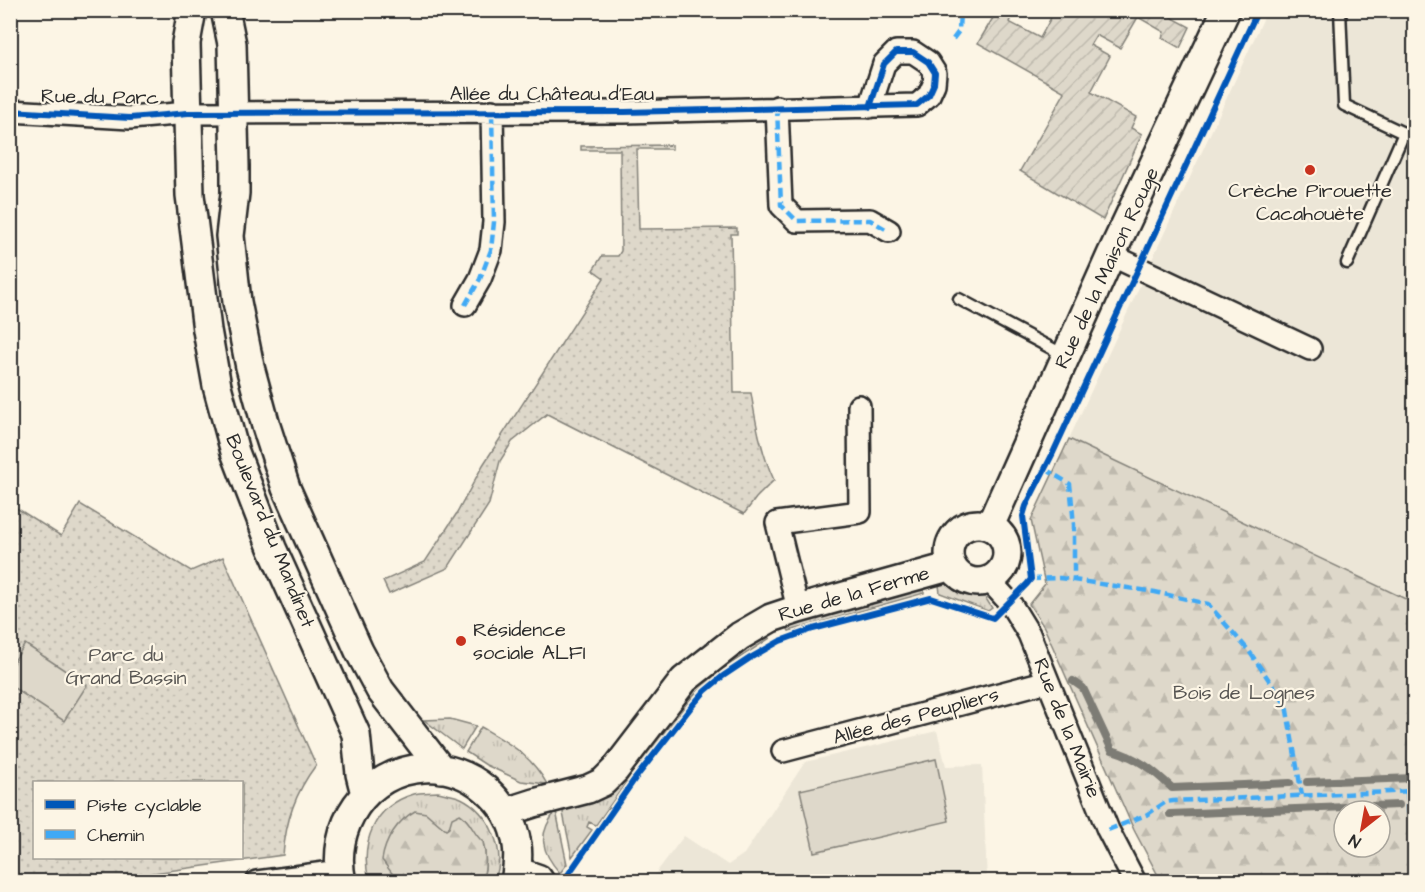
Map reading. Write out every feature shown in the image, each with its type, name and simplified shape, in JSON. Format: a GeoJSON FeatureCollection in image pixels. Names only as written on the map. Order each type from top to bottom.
{"type":"FeatureCollection","features":[{"type":"Feature","properties":{"kind":"street","name":"Boulevard du Mandinet"},"geometry":{"type":"LineString","coordinates":[[192,10],[186,43],[192,223],[217,386],[235,452],[272,548],[356,734],[360,774],[365,794]]}},
{"type":"Feature","properties":{"kind":"street","name":"Boulevard du Mandinet"},"geometry":{"type":"LineString","coordinates":[[225,10],[232,44],[234,113],[235,193],[230,236],[237,302],[250,367],[266,426],[286,488],[359,651],[380,690],[441,769]]}},
{"type":"Feature","properties":{"kind":"street","name":"Rue de la Maison Rouge"},"geometry":{"type":"LineString","coordinates":[[990,526],[1226,10]]}},
{"type":"Feature","properties":{"kind":"street","name":"Allée du Château d'Eau"},"geometry":{"type":"LineString","coordinates":[[234,113],[625,112],[777,107],[870,107]]}},
{"type":"Feature","properties":{"kind":"street"},"geometry":{"type":"LineString","coordinates":[[777,107],[781,206],[797,221],[870,220],[889,231]]}},
{"type":"Feature","properties":{"kind":"street","name":"Rue du Parc"},"geometry":{"type":"LineString","coordinates":[[10,111],[130,118],[188,113],[234,113]]}},
{"type":"Feature","properties":{"kind":"street"},"geometry":{"type":"LineString","coordinates":[[465,305],[480,279],[491,250],[494,222],[492,111]]}},
{"type":"Feature","properties":{"kind":"street"},"geometry":{"type":"LineString","coordinates":[[1112,255],[1310,349]]}},
{"type":"Feature","properties":{"kind":"street"},"geometry":{"type":"LineString","coordinates":[[798,609],[777,523],[860,512],[859,406]]}},
{"type":"Feature","properties":{"kind":"street"},"geometry":{"type":"LineString","coordinates":[[972,524],[990,526],[999,531],[1004,540],[1007,558],[997,575],[989,580],[978,582],[968,580],[959,575],[952,566],[949,549],[957,533],[972,524]]}},
{"type":"Feature","properties":{"kind":"street","name":"Rue de la Ferme"},"geometry":{"type":"LineString","coordinates":[[506,812],[588,789],[603,782],[615,770],[684,680],[740,636],[771,618],[952,566]]}},
{"type":"Feature","properties":{"kind":"street","name":"Rue de la Mairie"},"geometry":{"type":"LineString","coordinates":[[989,580],[1010,603],[1029,634],[1108,830],[1136,882]]}},
{"type":"Feature","properties":{"kind":"street","name":"Allée des Peupliers"},"geometry":{"type":"LineString","coordinates":[[783,751],[1048,681]]}},
{"type":"Feature","properties":{"kind":"street"},"geometry":{"type":"LineString","coordinates":[[259,881],[341,876],[341,837],[354,807],[365,794],[385,779],[408,770],[424,768],[441,769],[471,779],[485,788],[506,812],[513,828],[518,846],[516,875],[540,876],[544,882]]}},
{"type":"Feature","properties":{"kind":"lane"},"geometry":{"type":"LineString","coordinates":[[1340,10],[1344,105],[1414,138]]}},
{"type":"Feature","properties":{"kind":"lane"},"geometry":{"type":"LineString","coordinates":[[1347,263],[1404,133]]}},
{"type":"Feature","properties":{"kind":"lane"},"geometry":{"type":"LineString","coordinates":[[959,299],[1066,356]]}},
{"type":"Feature","properties":{"kind":"shaded area"},"geometry":{"type":"Polygon","coordinates":[[[1267,11],[1414,11],[1414,603],[1069,439],[1267,11]]]}},
{"type":"Feature","properties":{"kind":"shaded area"},"geometry":{"type":"Polygon","coordinates":[[[937,731],[946,766],[982,765],[987,881],[649,882],[684,836],[728,865],[744,854],[805,762],[937,731]]]}},
{"type":"Feature","properties":{"kind":"green space"},"geometry":{"type":"Polygon","coordinates":[[[997,11],[1014,11],[1009,22],[1040,38],[1053,11],[1160,11],[1190,27],[1180,48],[1162,38],[1164,32],[1138,17],[1120,48],[1096,35],[1090,45],[1110,56],[1091,92],[1136,117],[1131,128],[1142,134],[1103,220],[1020,171],[1065,92],[978,43],[997,11]]]}},
{"type":"Feature","properties":{"kind":"green space"},"geometry":{"type":"Polygon","coordinates":[[[672,145],[672,149],[637,149],[639,229],[737,228],[737,234],[731,234],[734,393],[751,393],[762,448],[774,480],[744,514],[547,414],[512,442],[500,461],[489,504],[448,568],[389,594],[383,581],[425,562],[457,513],[483,465],[604,278],[593,270],[602,256],[618,256],[621,251],[620,150],[581,150],[581,146],[672,145]]]}},
{"type":"Feature","properties":{"kind":"green space","name":"Bois de Lognes"},"geometry":{"type":"Polygon","coordinates":[[[1069,439],[1414,603],[1414,881],[1161,881],[1134,830],[1044,627],[1029,604],[1045,584],[1031,520],[1069,439]]]}},
{"type":"Feature","properties":{"kind":"green space","name":"Parc du Grand Bassin"},"geometry":{"type":"Polygon","coordinates":[[[10,504],[61,536],[80,504],[191,571],[223,557],[316,765],[302,786],[293,807],[286,830],[283,855],[96,881],[11,881],[10,504]]]}},
{"type":"Feature","properties":{"kind":"green space"},"geometry":{"type":"Polygon","coordinates":[[[955,583],[985,597],[992,608],[988,611],[940,593],[939,585],[955,583]]]}},
{"type":"Feature","properties":{"kind":"green space"},"geometry":{"type":"Polygon","coordinates":[[[924,587],[924,593],[789,631],[786,625],[924,587]]]}},
{"type":"Feature","properties":{"kind":"green space"},"geometry":{"type":"Polygon","coordinates":[[[767,633],[770,638],[724,668],[694,695],[641,764],[637,758],[700,679],[767,633]]]}},
{"type":"Feature","properties":{"kind":"green space"},"geometry":{"type":"Polygon","coordinates":[[[25,644],[87,685],[64,721],[11,686],[11,666],[25,644]]]}},
{"type":"Feature","properties":{"kind":"green space"},"geometry":{"type":"Polygon","coordinates":[[[450,719],[476,726],[462,749],[424,720],[450,719]]]}},
{"type":"Feature","properties":{"kind":"green space"},"geometry":{"type":"Polygon","coordinates":[[[481,727],[526,757],[547,784],[521,781],[486,765],[466,752],[481,727]]]}},
{"type":"Feature","properties":{"kind":"green space"},"geometry":{"type":"Polygon","coordinates":[[[936,759],[949,821],[814,852],[800,790],[936,759]]]}},
{"type":"Feature","properties":{"kind":"green space"},"geometry":{"type":"Polygon","coordinates":[[[625,774],[630,777],[596,825],[589,822],[587,827],[592,830],[572,857],[563,813],[565,807],[625,774]]]}},
{"type":"Feature","properties":{"kind":"green space"},"geometry":{"type":"Polygon","coordinates":[[[438,792],[458,797],[471,804],[487,822],[497,845],[499,858],[494,881],[481,881],[485,862],[483,842],[449,828],[446,830],[437,824],[394,876],[403,881],[369,881],[366,853],[368,840],[379,817],[388,807],[400,800],[417,793],[438,792]]]}},
{"type":"Feature","properties":{"kind":"green space"},"geometry":{"type":"Polygon","coordinates":[[[415,811],[426,813],[446,830],[452,818],[460,814],[464,817],[483,842],[485,862],[481,881],[403,881],[394,876],[382,860],[384,853],[389,838],[397,826],[415,811]]]}},
{"type":"Feature","properties":{"kind":"green space"},"geometry":{"type":"Polygon","coordinates":[[[556,811],[567,864],[560,873],[549,858],[544,843],[546,827],[556,811]]]}},
{"type":"Feature","properties":{"kind":"waterway"},"geometry":{"type":"LineString","coordinates":[[1073,681],[1083,688],[1112,750],[1144,765],[1172,788],[1290,783]]}},
{"type":"Feature","properties":{"kind":"waterway"},"geometry":{"type":"LineString","coordinates":[[1307,782],[1414,778]]}},
{"type":"Feature","properties":{"kind":"waterway"},"geometry":{"type":"LineString","coordinates":[[1170,814],[1399,805]]}},
{"type":"Feature","properties":{"kind":"marked path"},"geometry":{"type":"LineString","coordinates":[[953,39],[959,31],[960,10]]}},
{"type":"Feature","properties":{"kind":"marked path"},"geometry":{"type":"LineString","coordinates":[[777,107],[781,205],[797,221],[870,220],[889,231]]}},
{"type":"Feature","properties":{"kind":"marked path"},"geometry":{"type":"LineString","coordinates":[[465,305],[480,279],[491,250],[494,222],[492,111]]}},
{"type":"Feature","properties":{"kind":"marked path"},"geometry":{"type":"LineString","coordinates":[[1045,469],[1070,484],[1074,525],[1074,580]]}},
{"type":"Feature","properties":{"kind":"marked path"},"geometry":{"type":"LineString","coordinates":[[1031,579],[1060,578],[1155,592],[1208,604],[1249,651],[1286,705],[1302,795]]}},
{"type":"Feature","properties":{"kind":"marked path"},"geometry":{"type":"LineString","coordinates":[[1407,791],[1409,817],[1414,823]]}},
{"type":"Feature","properties":{"kind":"marked path"},"geometry":{"type":"LineString","coordinates":[[1108,830],[1146,815],[1166,802],[1173,801],[1414,791]]}},
{"type":"Feature","properties":{"kind":"cycle path"},"geometry":{"type":"LineString","coordinates":[[563,882],[634,780],[692,706],[723,676],[750,658],[780,641],[813,629],[931,598],[993,618],[1031,579],[1023,516],[1026,506],[1052,455],[1258,10]]}},
{"type":"Feature","properties":{"kind":"cycle path"},"geometry":{"type":"LineString","coordinates":[[10,111],[130,118],[188,113],[625,112],[917,105],[929,95],[934,84],[935,73],[928,62],[913,52],[896,52],[884,64],[870,107]]}},
{"type":"Feature","properties":{"kind":"place","name":"Crèche Pirouette Cacahouète"},"geometry":{"type":"Point","coordinates":[1310,170]}},
{"type":"Feature","properties":{"kind":"place","name":"Résidence sociale ALFI"},"geometry":{"type":"Point","coordinates":[461,641]}}]}
